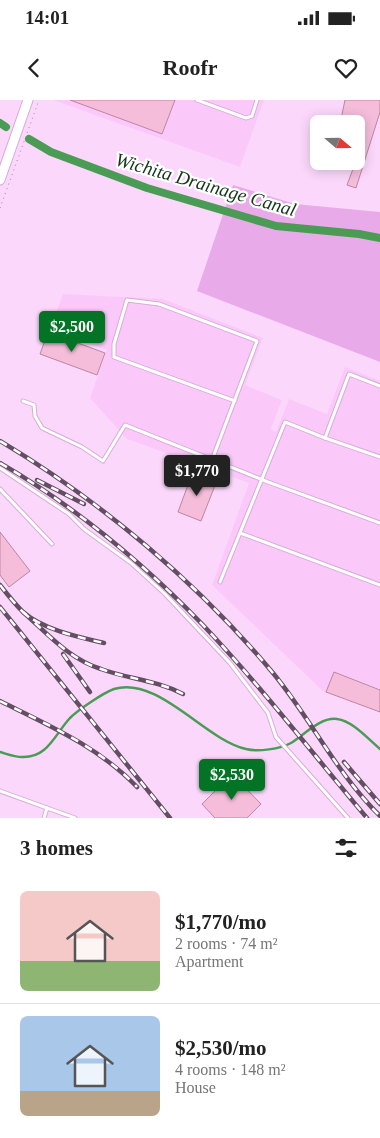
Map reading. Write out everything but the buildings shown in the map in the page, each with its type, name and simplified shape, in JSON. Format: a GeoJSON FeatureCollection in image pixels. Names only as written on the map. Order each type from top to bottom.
{"type":"FeatureCollection","features":[{"type":"Feature","properties":{"kind":"main road"},"geometry":{"type":"LineString","coordinates":[[0,180],[28,100]]}},
{"type":"Feature","properties":{"kind":"lane"},"geometry":{"type":"LineString","coordinates":[[197,100],[246,118],[252,116],[257,100]]}},
{"type":"Feature","properties":{"kind":"lane"},"geometry":{"type":"LineString","coordinates":[[212,460],[235,401],[258,341],[159,304],[127,300],[114,344],[114,357],[235,401]]}},
{"type":"Feature","properties":{"kind":"lane"},"geometry":{"type":"LineString","coordinates":[[325,438],[349,374],[380,386]]}},
{"type":"Feature","properties":{"kind":"lane"},"geometry":{"type":"LineString","coordinates":[[23,401],[34,405],[35,416],[42,428],[82,447],[103,461],[125,426],[380,523]]}},
{"type":"Feature","properties":{"kind":"lane"},"geometry":{"type":"LineString","coordinates":[[220,582],[286,422],[380,457]]}},
{"type":"Feature","properties":{"kind":"lane"},"geometry":{"type":"LineString","coordinates":[[0,468],[69,514],[84,530],[131,563],[165,594],[230,662],[268,713],[276,737],[348,818]]}},
{"type":"Feature","properties":{"kind":"lane"},"geometry":{"type":"LineString","coordinates":[[0,489],[52,544]]}},
{"type":"Feature","properties":{"kind":"lane"},"geometry":{"type":"LineString","coordinates":[[240,533],[380,586]]}},
{"type":"Feature","properties":{"kind":"lane"},"geometry":{"type":"LineString","coordinates":[[0,791],[75,818]]}},
{"type":"Feature","properties":{"kind":"lane"},"geometry":{"type":"LineString","coordinates":[[44,818],[47,808]]}},
{"type":"Feature","properties":{"kind":"path"},"geometry":{"type":"LineString","coordinates":[[0,208],[39,100]]}},
{"type":"Feature","properties":{"kind":"shaded area"},"geometry":{"type":"Polygon","coordinates":[[[53,100],[264,100],[240,167],[53,100]]]}},
{"type":"Feature","properties":{"kind":"shaded area"},"geometry":{"type":"Polygon","coordinates":[[[233,185],[295,204],[380,212],[380,362],[197,291],[233,185]]]}},
{"type":"Feature","properties":{"kind":"shaded area"},"geometry":{"type":"Polygon","coordinates":[[[63,294],[163,299],[263,338],[245,385],[282,400],[271,429],[276,432],[289,399],[327,414],[345,367],[380,381],[380,689],[335,672],[326,694],[212,585],[249,483],[127,439],[90,398],[107,350],[50,329],[63,294]]]}},
{"type":"Feature","properties":{"kind":"waterway","name":"Wichita Drainage Canal"},"geometry":{"type":"LineString","coordinates":[[0,123],[6,127]]}},
{"type":"Feature","properties":{"kind":"waterway","name":"Wichita Drainage Canal"},"geometry":{"type":"LineString","coordinates":[[29,139],[51,152],[147,188],[276,226],[359,234],[380,238]]}},
{"type":"Feature","properties":{"kind":"waterway"},"geometry":{"type":"LineString","coordinates":[[0,752],[22,757],[38,754],[50,744],[70,718],[85,706],[114,689],[131,687],[165,700],[214,734],[246,749],[263,750],[281,747],[291,743],[312,727],[331,719],[343,720],[349,723],[380,749]]}},
{"type":"Feature","properties":{"kind":"railway"},"geometry":{"type":"LineString","coordinates":[[0,441],[75,490],[111,517],[213,607],[273,673],[350,782],[380,816]]}},
{"type":"Feature","properties":{"kind":"railway"},"geometry":{"type":"LineString","coordinates":[[0,463],[81,516],[131,557],[179,601],[245,671],[367,818]]}},
{"type":"Feature","properties":{"kind":"railway"},"geometry":{"type":"LineString","coordinates":[[37,480],[84,504]]}},
{"type":"Feature","properties":{"kind":"railway"},"geometry":{"type":"LineString","coordinates":[[0,585],[23,612],[41,624],[62,632],[104,643]]}},
{"type":"Feature","properties":{"kind":"railway"},"geometry":{"type":"LineString","coordinates":[[0,607],[170,818]]}},
{"type":"Feature","properties":{"kind":"railway"},"geometry":{"type":"LineString","coordinates":[[23,612],[59,645],[89,665],[173,689],[183,694]]}},
{"type":"Feature","properties":{"kind":"railway"},"geometry":{"type":"LineString","coordinates":[[63,654],[90,692]]}},
{"type":"Feature","properties":{"kind":"railway"},"geometry":{"type":"LineString","coordinates":[[0,701],[54,728],[90,749],[106,760],[137,787]]}},
{"type":"Feature","properties":{"kind":"railway"},"geometry":{"type":"LineString","coordinates":[[344,762],[380,804]]}}]}
